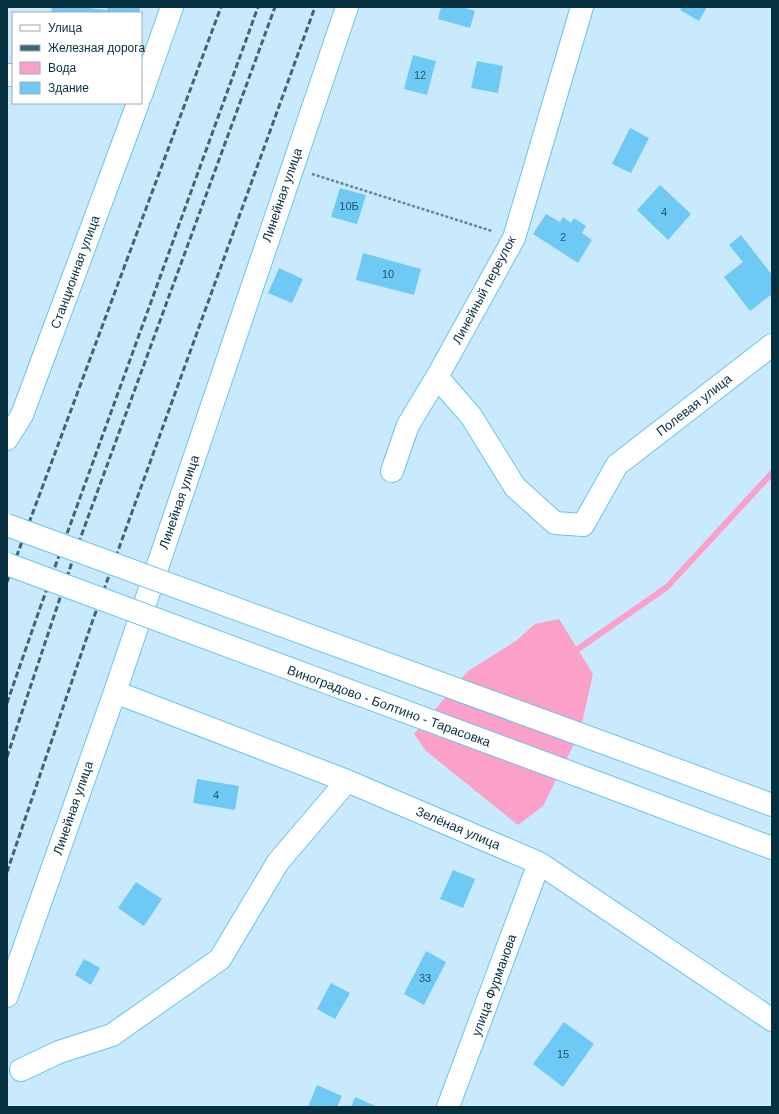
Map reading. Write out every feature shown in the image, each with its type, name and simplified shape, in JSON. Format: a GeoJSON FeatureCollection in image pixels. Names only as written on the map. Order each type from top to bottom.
{"type":"FeatureCollection","features":[{"type":"Feature","properties":{"kind":"street"},"geometry":{"type":"LineString","coordinates":[[142,90],[145,75],[172,7]]}},
{"type":"Feature","properties":{"kind":"street","name":"Линейная улица"},"geometry":{"type":"LineString","coordinates":[[7,996],[114,692],[347,7]]}},
{"type":"Feature","properties":{"kind":"street","name":"Линейный переулок"},"geometry":{"type":"LineString","coordinates":[[392,471],[408,425],[437,377],[514,238],[582,7]]}},
{"type":"Feature","properties":{"kind":"street","name":"Станционная улица"},"geometry":{"type":"LineString","coordinates":[[7,439],[22,415],[138,104]]}},
{"type":"Feature","properties":{"kind":"street","name":"Полевая улица"},"geometry":{"type":"LineString","coordinates":[[437,377],[471,416],[515,487],[555,523],[583,525],[617,465],[772,346]]}},
{"type":"Feature","properties":{"kind":"street"},"geometry":{"type":"LineString","coordinates":[[7,525],[772,805]]}},
{"type":"Feature","properties":{"kind":"street","name":"Виноградово - Болтино - Тарасовка"},"geometry":{"type":"LineString","coordinates":[[7,564],[772,848]]}},
{"type":"Feature","properties":{"kind":"street","name":"Зелёная улица"},"geometry":{"type":"LineString","coordinates":[[114,692],[347,781],[539,863],[772,1020]]}},
{"type":"Feature","properties":{"kind":"street"},"geometry":{"type":"LineString","coordinates":[[21,1070],[59,1052],[112,1035],[220,958],[278,862],[347,781]]}},
{"type":"Feature","properties":{"kind":"street","name":"улица Фурманова"},"geometry":{"type":"LineString","coordinates":[[448,1107],[539,863]]}},
{"type":"Feature","properties":{"kind":"path"},"geometry":{"type":"LineString","coordinates":[[292,168],[514,238]]}},
{"type":"Feature","properties":{"kind":"water"},"geometry":{"type":"Polygon","coordinates":[[[559,619],[593,674],[580,732],[543,806],[518,825],[426,751],[414,734],[468,671],[516,641],[535,624],[559,619]]]}},
{"type":"Feature","properties":{"kind":"building"},"geometry":{"type":"Polygon","coordinates":[[[52,7],[79,7],[107,10],[108,7],[140,7],[139,12],[51,12],[52,7]]]}},
{"type":"Feature","properties":{"kind":"building"},"geometry":{"type":"Polygon","coordinates":[[[441,7],[462,7],[475,11],[470,28],[438,19],[441,7]]]}},
{"type":"Feature","properties":{"kind":"building"},"geometry":{"type":"Polygon","coordinates":[[[682,7],[707,7],[699,21],[680,10],[682,7]]]}},
{"type":"Feature","properties":{"kind":"building"},"geometry":{"type":"Polygon","coordinates":[[[413,55],[436,61],[427,95],[404,89],[413,55]]]}},
{"type":"Feature","properties":{"kind":"building"},"geometry":{"type":"Polygon","coordinates":[[[477,61],[503,66],[498,93],[471,88],[477,61]]]}},
{"type":"Feature","properties":{"kind":"building"},"geometry":{"type":"Polygon","coordinates":[[[630,128],[649,138],[631,173],[612,164],[630,128]]]}},
{"type":"Feature","properties":{"kind":"building"},"geometry":{"type":"Polygon","coordinates":[[[660,185],[691,214],[668,240],[637,210],[660,185]]]}},
{"type":"Feature","properties":{"kind":"building"},"geometry":{"type":"Polygon","coordinates":[[[340,188],[366,195],[357,224],[331,217],[340,188]]]}},
{"type":"Feature","properties":{"kind":"building"},"geometry":{"type":"Polygon","coordinates":[[[546,214],[560,222],[563,217],[571,223],[574,218],[586,226],[582,233],[592,240],[578,263],[533,234],[546,214]]]}},
{"type":"Feature","properties":{"kind":"building"},"geometry":{"type":"Polygon","coordinates":[[[741,235],[772,275],[772,294],[750,311],[724,277],[743,262],[729,245],[741,235]]]}},
{"type":"Feature","properties":{"kind":"building"},"geometry":{"type":"Polygon","coordinates":[[[363,253],[421,269],[414,295],[356,280],[363,253]]]}},
{"type":"Feature","properties":{"kind":"building"},"geometry":{"type":"Polygon","coordinates":[[[279,268],[303,279],[292,303],[268,293],[279,268]]]}},
{"type":"Feature","properties":{"kind":"building"},"geometry":{"type":"Polygon","coordinates":[[[197,779],[239,786],[235,810],[193,803],[197,779]]]}},
{"type":"Feature","properties":{"kind":"building"},"geometry":{"type":"Polygon","coordinates":[[[453,870],[475,879],[463,908],[440,899],[453,870]]]}},
{"type":"Feature","properties":{"kind":"building"},"geometry":{"type":"Polygon","coordinates":[[[136,882],[162,899],[144,926],[118,908],[136,882]]]}},
{"type":"Feature","properties":{"kind":"building"},"geometry":{"type":"Polygon","coordinates":[[[426,951],[446,962],[424,1005],[404,994],[426,951]]]}},
{"type":"Feature","properties":{"kind":"building"},"geometry":{"type":"Polygon","coordinates":[[[84,959],[100,968],[91,985],[75,975],[84,959]]]}},
{"type":"Feature","properties":{"kind":"building"},"geometry":{"type":"Polygon","coordinates":[[[331,983],[350,993],[335,1019],[317,1009],[331,983]]]}},
{"type":"Feature","properties":{"kind":"building"},"geometry":{"type":"Polygon","coordinates":[[[564,1022],[594,1044],[563,1087],[533,1064],[564,1022]]]}},
{"type":"Feature","properties":{"kind":"building"},"geometry":{"type":"Polygon","coordinates":[[[317,1085],[342,1096],[337,1107],[308,1107],[317,1085]]]}},
{"type":"Feature","properties":{"kind":"building"},"geometry":{"type":"Polygon","coordinates":[[[355,1097],[378,1107],[351,1107],[355,1097]]]}},
{"type":"Feature","properties":{"kind":"waterway"},"geometry":{"type":"LineString","coordinates":[[578,649],[667,587],[772,473]]}},
{"type":"Feature","properties":{"kind":"railway"},"geometry":{"type":"LineString","coordinates":[[7,582],[221,7]]}},
{"type":"Feature","properties":{"kind":"railway"},"geometry":{"type":"LineString","coordinates":[[7,703],[258,7]]}},
{"type":"Feature","properties":{"kind":"railway"},"geometry":{"type":"LineString","coordinates":[[7,757],[76,550],[275,7]]}},
{"type":"Feature","properties":{"kind":"railway"},"geometry":{"type":"LineString","coordinates":[[7,872],[90,628],[315,7]]}}]}
